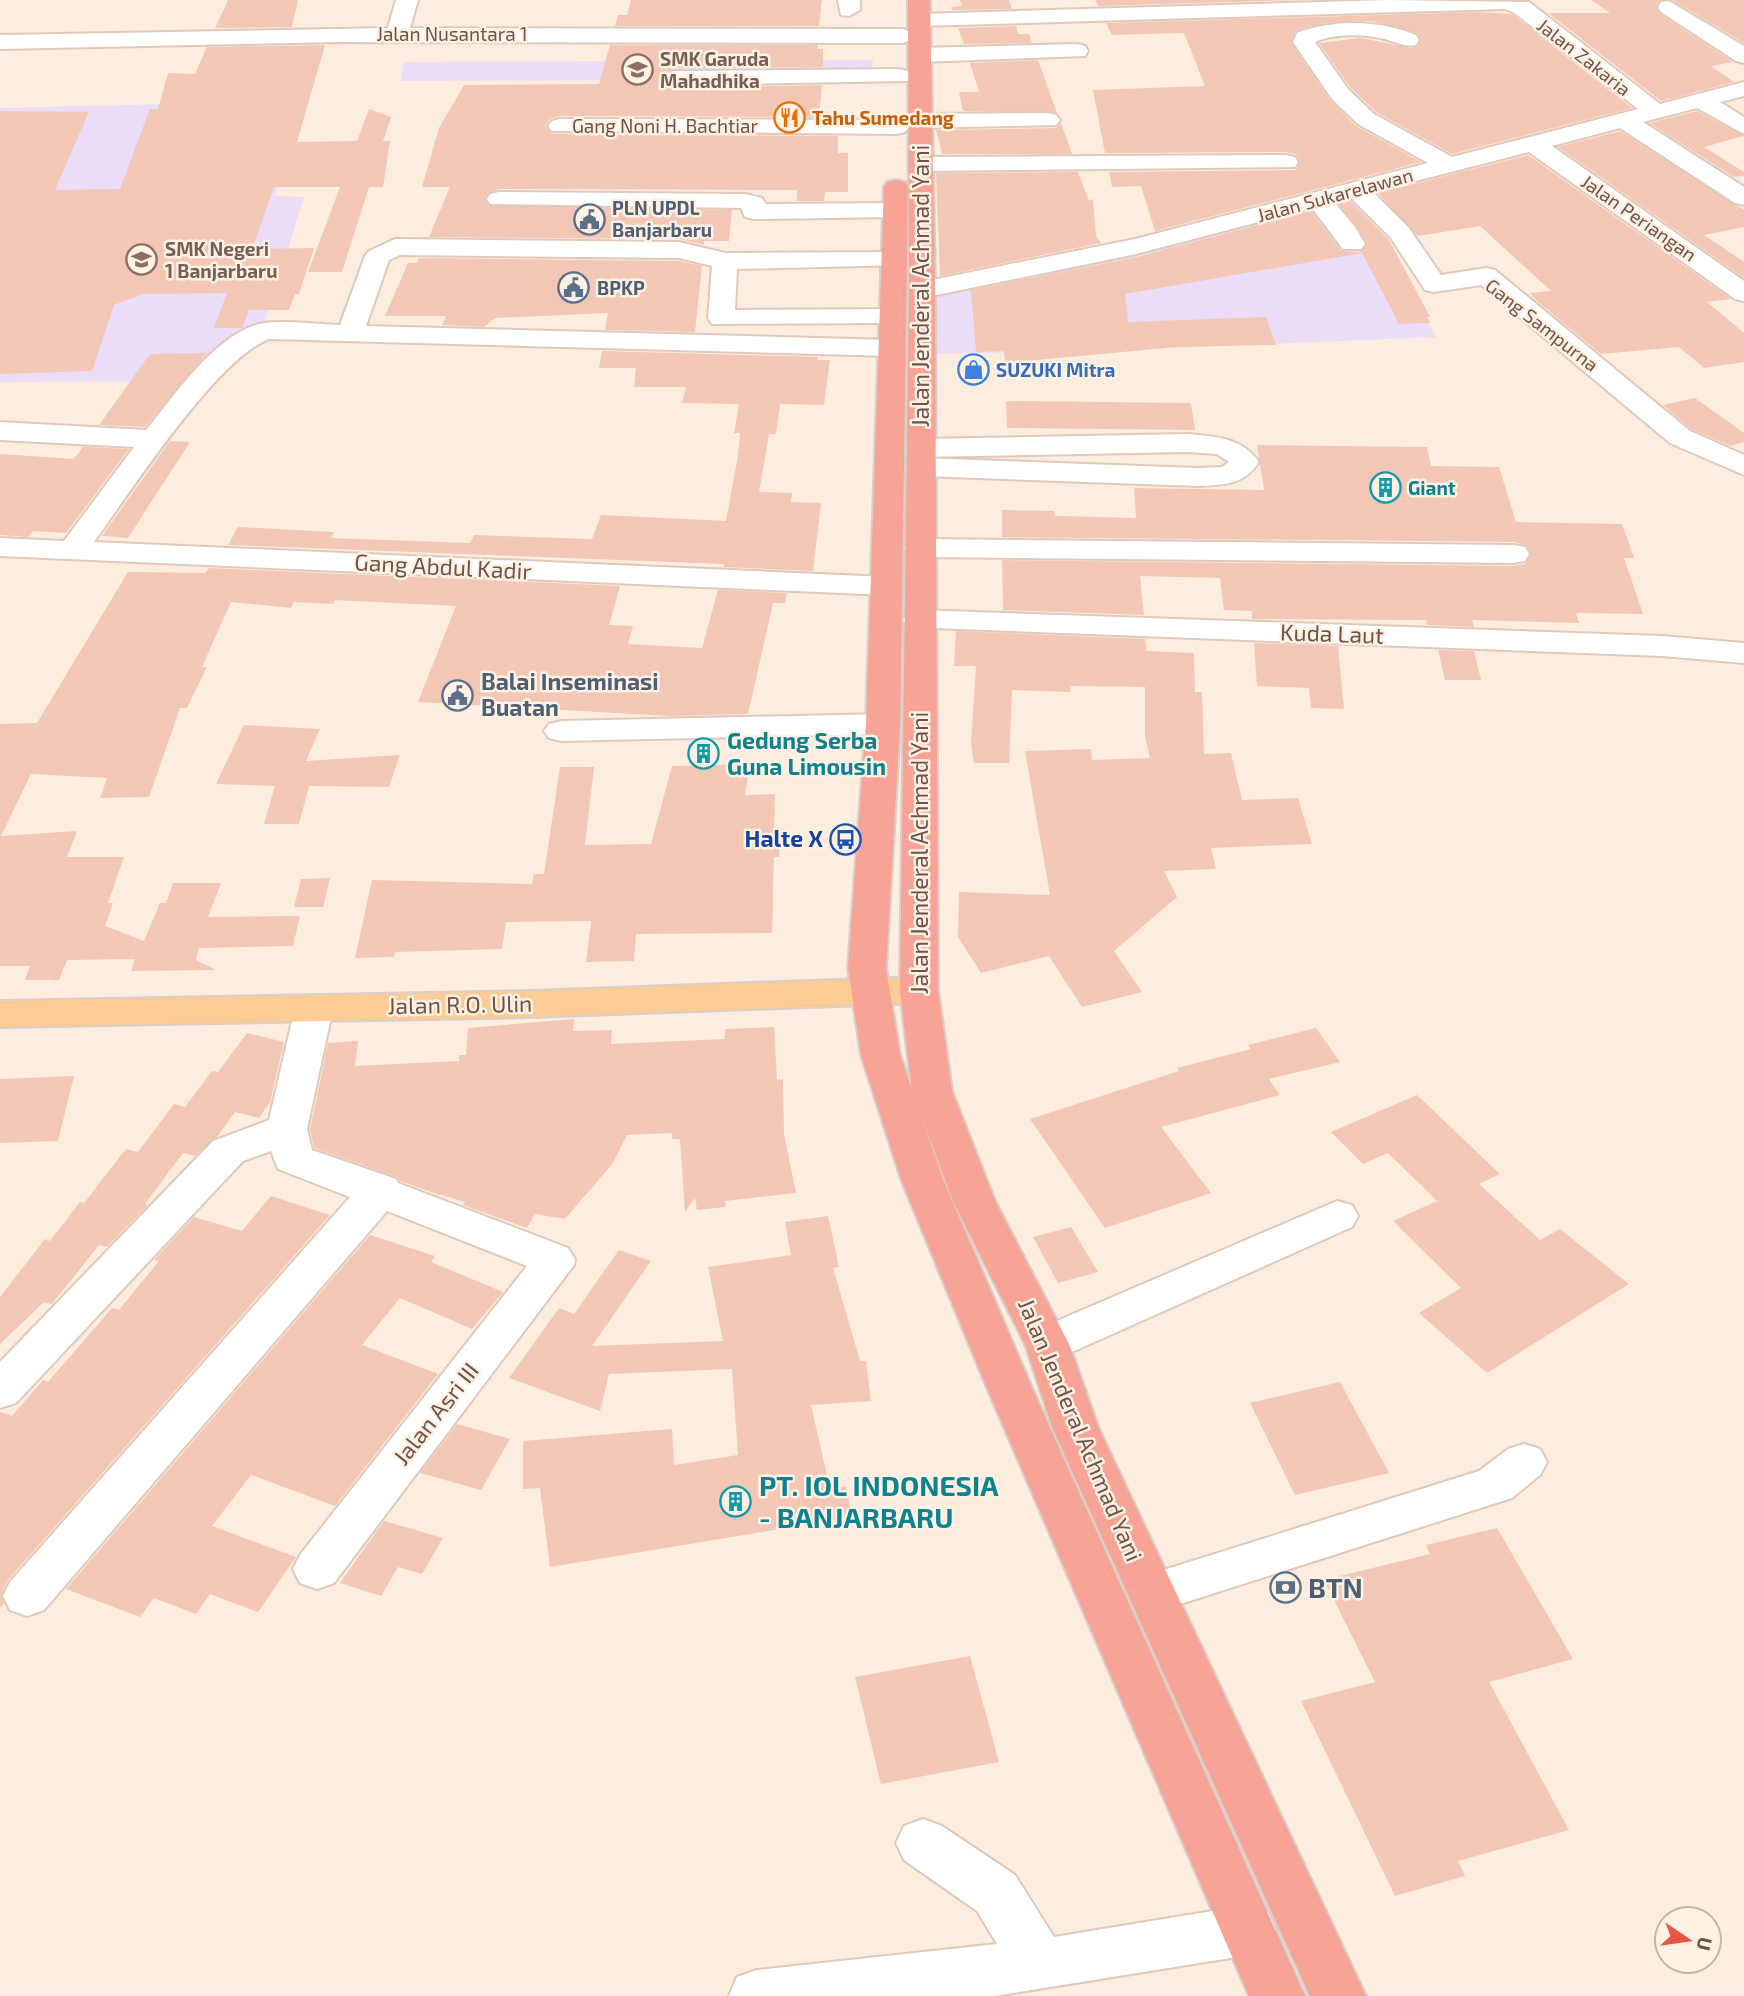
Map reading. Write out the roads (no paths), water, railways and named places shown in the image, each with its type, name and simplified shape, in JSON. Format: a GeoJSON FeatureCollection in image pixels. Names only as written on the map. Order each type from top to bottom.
{"type":"FeatureCollection","features":[{"type":"Feature","properties":{"kind":"highway","name":"Jalan Jenderal Achmad Yani"},"geometry":{"type":"LineString","coordinates":[[913,22],[899,76],[909,140],[922,290],[918,978],[932,1091],[974,1201],[1048,1344],[1076,1429],[1338,1996]]}},
{"type":"Feature","properties":{"kind":"highway","name":"Jalan Jenderal Achmad Yani"},"geometry":{"type":"LineString","coordinates":[[913,22],[909,140],[896,210],[883,724],[868,980],[888,1087],[909,1147],[1029,1440],[1277,1996]]}},
{"type":"Feature","properties":{"kind":"highway"},"geometry":{"type":"LineString","coordinates":[[890,414],[922,413]]}},
{"type":"Feature","properties":{"kind":"main road","name":"Jalan R.O. Ulin"},"geometry":{"type":"LineString","coordinates":[[0,1014],[314,1008],[533,993],[918,978]]}},
{"type":"Feature","properties":{"kind":"main road","name":"Jalan R.O. Ulin"},"geometry":{"type":"LineString","coordinates":[[0,990],[533,993]]}},
{"type":"Feature","properties":{"kind":"street"},"geometry":{"type":"LineString","coordinates":[[397,34],[407,0]]}},
{"type":"Feature","properties":{"kind":"street","name":"Jalan Zakaria"},"geometry":{"type":"LineString","coordinates":[[913,22],[1426,2],[1496,2],[1521,7],[1656,112]]}},
{"type":"Feature","properties":{"kind":"street"},"geometry":{"type":"LineString","coordinates":[[1669,7],[1744,56]]}},
{"type":"Feature","properties":{"kind":"street"},"geometry":{"type":"LineString","coordinates":[[913,22],[1077,51]]}},
{"type":"Feature","properties":{"kind":"street","name":"Jalan Nusantara 1"},"geometry":{"type":"LineString","coordinates":[[0,42],[175,36],[397,34],[913,22]]}},
{"type":"Feature","properties":{"kind":"street"},"geometry":{"type":"LineString","coordinates":[[1408,40],[1379,30],[1317,33],[1305,38],[1304,42],[1340,94],[1366,119],[1448,165]]}},
{"type":"Feature","properties":{"kind":"street"},"geometry":{"type":"LineString","coordinates":[[675,78],[899,76]]}},
{"type":"Feature","properties":{"kind":"street","name":"Jalan Sukarelawan"},"geometry":{"type":"LineString","coordinates":[[922,290],[1136,246],[1744,89]]}},
{"type":"Feature","properties":{"kind":"street"},"geometry":{"type":"LineString","coordinates":[[1702,101],[1744,127]]}},
{"type":"Feature","properties":{"kind":"street"},"geometry":{"type":"LineString","coordinates":[[777,150],[909,140],[1048,120]]}},
{"type":"Feature","properties":{"kind":"street"},"geometry":{"type":"LineString","coordinates":[[1623,120],[1744,198]]}},
{"type":"Feature","properties":{"kind":"street","name":"Gang Noni H. Bachtiar"},"geometry":{"type":"LineString","coordinates":[[560,126],[909,140]]}},
{"type":"Feature","properties":{"kind":"street"},"geometry":{"type":"LineString","coordinates":[[909,140],[1286,162]]}},
{"type":"Feature","properties":{"kind":"street","name":"Jalan Periangan"},"geometry":{"type":"LineString","coordinates":[[1534,144],[1744,293]]}},
{"type":"Feature","properties":{"kind":"street","name":"Gang Sampurna"},"geometry":{"type":"LineString","coordinates":[[1356,189],[1400,233],[1434,284],[1486,276],[1680,437],[1744,467]]}},
{"type":"Feature","properties":{"kind":"street"},"geometry":{"type":"LineString","coordinates":[[499,199],[746,201],[753,203],[752,231],[755,233],[858,234]]}},
{"type":"Feature","properties":{"kind":"street"},"geometry":{"type":"LineString","coordinates":[[1318,200],[1346,232],[1352,244]]}},
{"type":"Feature","properties":{"kind":"street"},"geometry":{"type":"LineString","coordinates":[[754,212],[896,210]]}},
{"type":"Feature","properties":{"kind":"street"},"geometry":{"type":"LineString","coordinates":[[350,334],[378,257],[395,247],[679,250],[825,288],[893,315]]}},
{"type":"Feature","properties":{"kind":"street"},"geometry":{"type":"LineString","coordinates":[[725,261],[711,265],[701,275],[698,306],[706,315],[722,318],[825,288],[894,260]]}},
{"type":"Feature","properties":{"kind":"street"},"geometry":{"type":"LineString","coordinates":[[73,550],[154,439],[237,344],[247,337],[266,331],[892,348]]}},
{"type":"Feature","properties":{"kind":"street"},"geometry":{"type":"LineString","coordinates":[[0,431],[154,439]]}},
{"type":"Feature","properties":{"kind":"street"},"geometry":{"type":"LineString","coordinates":[[1188,443],[1221,445],[1236,451],[1244,462],[1241,469],[1230,476],[1198,477],[921,458],[1188,443]]}},
{"type":"Feature","properties":{"kind":"street","name":"Gang Abdul Kadir"},"geometry":{"type":"LineString","coordinates":[[0,547],[886,586]]}},
{"type":"Feature","properties":{"kind":"street"},"geometry":{"type":"LineString","coordinates":[[920,548],[1514,554]]}},
{"type":"Feature","properties":{"kind":"street","name":"Kuda Laut"},"geometry":{"type":"LineString","coordinates":[[919,620],[1662,646],[1744,653]]}},
{"type":"Feature","properties":{"kind":"street"},"geometry":{"type":"LineString","coordinates":[[561,731],[883,724]]}},
{"type":"Feature","properties":{"kind":"street"},"geometry":{"type":"LineString","coordinates":[[27,1596],[381,1190],[293,1159],[287,1129],[314,1008]]}},
{"type":"Feature","properties":{"kind":"street"},"geometry":{"type":"LineString","coordinates":[[0,1391],[228,1151],[287,1129]]}},
{"type":"Feature","properties":{"kind":"street","name":"Jalan Asri III"},"geometry":{"type":"LineString","coordinates":[[317,1569],[552,1265],[553,1259],[381,1190]]}},
{"type":"Feature","properties":{"kind":"street"},"geometry":{"type":"LineString","coordinates":[[1048,1344],[1337,1216]]}},
{"type":"Feature","properties":{"kind":"street"},"geometry":{"type":"LineString","coordinates":[[1152,1593],[1495,1485],[1524,1462]]}},
{"type":"Feature","properties":{"kind":"street"},"geometry":{"type":"LineString","coordinates":[[923,1843],[996,1893],[1041,1965]]}},
{"type":"Feature","properties":{"kind":"street"},"geometry":{"type":"LineString","coordinates":[[757,1996],[1041,1965],[1249,1930]]}},
{"type":"Feature","properties":{"kind":"place","name":"SMK Garuda Mahadhika"},"geometry":{"type":"Point","coordinates":[637,70]}},
{"type":"Feature","properties":{"kind":"place","name":"Tahu Sumedang"},"geometry":{"type":"Point","coordinates":[789,118]}},
{"type":"Feature","properties":{"kind":"place","name":"PLN UPDL Banjarbaru"},"geometry":{"type":"Point","coordinates":[589,219]}},
{"type":"Feature","properties":{"kind":"place","name":"SMK Negeri 1 Banjarbaru"},"geometry":{"type":"Point","coordinates":[142,260]}},
{"type":"Feature","properties":{"kind":"place","name":"BPKP"},"geometry":{"type":"Point","coordinates":[574,288]}},
{"type":"Feature","properties":{"kind":"place","name":"SUZUKI Mitra"},"geometry":{"type":"Point","coordinates":[973,370]}},
{"type":"Feature","properties":{"kind":"place","name":"Giant"},"geometry":{"type":"Point","coordinates":[1385,488]}},
{"type":"Feature","properties":{"kind":"place","name":"Balai Inseminasi Buatan"},"geometry":{"type":"Point","coordinates":[458,695]}},
{"type":"Feature","properties":{"kind":"place","name":"Gedung Serba Guna Limousin"},"geometry":{"type":"Point","coordinates":[704,754]}},
{"type":"Feature","properties":{"kind":"place","name":"Halte X"},"geometry":{"type":"Point","coordinates":[846,839]}},
{"type":"Feature","properties":{"kind":"place","name":"PT. IOL INDONESIA - BANJARBARU"},"geometry":{"type":"Point","coordinates":[736,1502]}},
{"type":"Feature","properties":{"kind":"place","name":"BTN"},"geometry":{"type":"Point","coordinates":[1285,1588]}}]}
